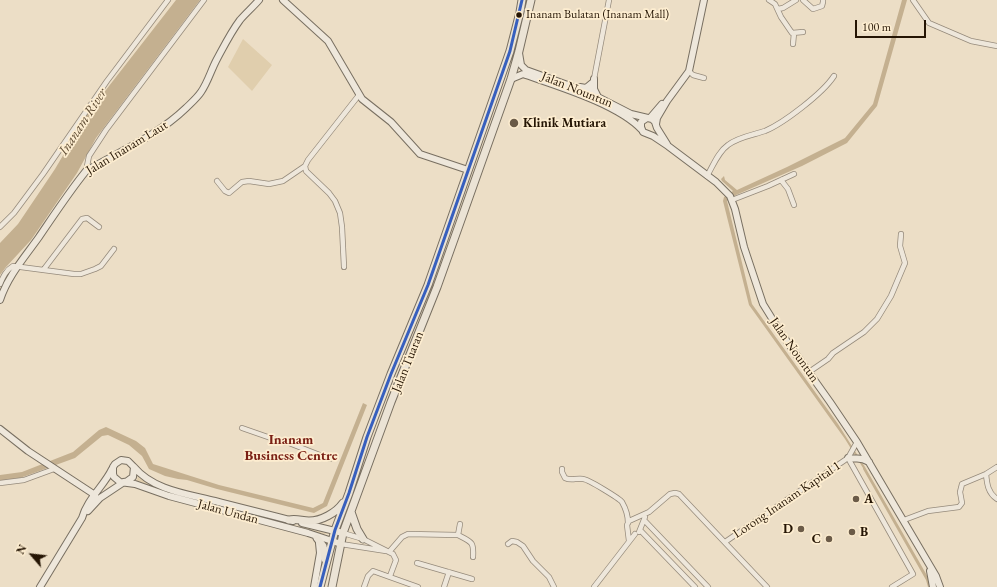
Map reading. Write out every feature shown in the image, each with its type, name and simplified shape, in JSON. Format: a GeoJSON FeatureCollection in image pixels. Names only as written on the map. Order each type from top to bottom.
{"type":"FeatureCollection","features":[{"type":"Feature","properties":{"kind":"main road","name":"Jalan Tuaran"},"geometry":{"type":"LineString","coordinates":[[320,587],[334,530],[349,493],[373,420],[428,285],[510,51],[522,0]]}},
{"type":"Feature","properties":{"kind":"main road","name":"Jalan Tuaran"},"geometry":{"type":"LineString","coordinates":[[332,587],[343,533],[384,421],[440,280],[511,79],[531,0]]}},
{"type":"Feature","properties":{"kind":"main road"},"geometry":{"type":"LineString","coordinates":[[289,520],[294,519],[310,521],[324,517],[339,508],[349,493]]}},
{"type":"Feature","properties":{"kind":"main road"},"geometry":{"type":"LineString","coordinates":[[351,512],[356,529],[363,539]]}},
{"type":"Feature","properties":{"kind":"main road"},"geometry":{"type":"LineString","coordinates":[[317,538],[324,550],[325,565]]}},
{"type":"Feature","properties":{"kind":"street"},"geometry":{"type":"LineString","coordinates":[[0,227],[14,212],[43,174],[108,81],[168,0]]}},
{"type":"Feature","properties":{"kind":"street"},"geometry":{"type":"LineString","coordinates":[[86,171],[89,156],[106,130],[204,0]]}},
{"type":"Feature","properties":{"kind":"street","name":"Jalan Inanam Laut"},"geometry":{"type":"LineString","coordinates":[[0,300],[7,281],[17,266],[86,171],[94,165],[133,146],[177,117],[200,93],[236,26],[260,0]]}},
{"type":"Feature","properties":{"kind":"street"},"geometry":{"type":"LineString","coordinates":[[282,0],[328,41],[359,96],[391,122],[420,154],[468,170]]}},
{"type":"Feature","properties":{"kind":"street"},"geometry":{"type":"LineString","coordinates":[[609,0],[590,93],[591,96],[620,113]]}},
{"type":"Feature","properties":{"kind":"street"},"geometry":{"type":"LineString","coordinates":[[703,0],[688,71],[657,118],[654,131],[645,132],[641,122],[649,118],[685,74],[703,0]]}},
{"type":"Feature","properties":{"kind":"street"},"geometry":{"type":"LineString","coordinates":[[770,0],[794,33],[793,44]]}},
{"type":"Feature","properties":{"kind":"street"},"geometry":{"type":"LineString","coordinates":[[778,9],[783,8],[796,0]]}},
{"type":"Feature","properties":{"kind":"street"},"geometry":{"type":"LineString","coordinates":[[803,0],[813,9],[822,6],[823,0]]}},
{"type":"Feature","properties":{"kind":"street"},"geometry":{"type":"LineString","coordinates":[[913,0],[929,23],[971,41],[997,46]]}},
{"type":"Feature","properties":{"kind":"street"},"geometry":{"type":"LineString","coordinates":[[794,33],[803,32]]}},
{"type":"Feature","properties":{"kind":"street","name":"Jalan Nountun"},"geometry":{"type":"LineString","coordinates":[[519,51],[521,65],[524,68],[590,93],[631,114],[654,120],[668,146]]}},
{"type":"Feature","properties":{"kind":"street"},"geometry":{"type":"LineString","coordinates":[[688,71],[693,75],[704,78]]}},
{"type":"Feature","properties":{"kind":"street","name":"Jalan Nountun"},"geometry":{"type":"LineString","coordinates":[[511,79],[523,74],[581,95],[620,113],[632,120],[645,132],[668,146],[727,192],[732,200],[744,247],[763,304],[781,334],[857,442],[904,520],[936,576],[940,587]]}},
{"type":"Feature","properties":{"kind":"street"},"geometry":{"type":"LineString","coordinates":[[707,176],[721,152],[728,145],[775,126],[811,100],[829,84],[834,76]]}},
{"type":"Feature","properties":{"kind":"street"},"geometry":{"type":"LineString","coordinates":[[570,86],[586,88],[593,81]]}},
{"type":"Feature","properties":{"kind":"street"},"geometry":{"type":"LineString","coordinates":[[593,81],[594,89],[598,97]]}},
{"type":"Feature","properties":{"kind":"street"},"geometry":{"type":"LineString","coordinates":[[217,181],[225,191],[229,193],[242,182],[249,181],[269,184],[283,182],[305,166],[308,160],[359,96]]}},
{"type":"Feature","properties":{"kind":"street"},"geometry":{"type":"LineString","coordinates":[[305,166],[306,171],[329,193],[340,212],[344,267]]}},
{"type":"Feature","properties":{"kind":"street"},"geometry":{"type":"LineString","coordinates":[[732,200],[794,174]]}},
{"type":"Feature","properties":{"kind":"street"},"geometry":{"type":"LineString","coordinates":[[782,180],[794,205]]}},
{"type":"Feature","properties":{"kind":"street"},"geometry":{"type":"LineString","coordinates":[[44,269],[82,219],[86,218],[99,227]]}},
{"type":"Feature","properties":{"kind":"street"},"geometry":{"type":"LineString","coordinates":[[809,372],[870,326],[881,314],[891,296],[905,263],[900,246],[900,234]]}},
{"type":"Feature","properties":{"kind":"street"},"geometry":{"type":"LineString","coordinates":[[0,284],[9,269],[13,266],[74,274],[86,272],[100,266],[114,249]]}},
{"type":"Feature","properties":{"kind":"street"},"geometry":{"type":"LineString","coordinates":[[242,428],[330,459]]}},
{"type":"Feature","properties":{"kind":"street"},"geometry":{"type":"LineString","coordinates":[[0,429],[54,469],[95,495]]}},
{"type":"Feature","properties":{"kind":"street"},"geometry":{"type":"LineString","coordinates":[[848,458],[857,442]]}},
{"type":"Feature","properties":{"kind":"street"},"geometry":{"type":"LineString","coordinates":[[848,458],[862,458],[869,462]]}},
{"type":"Feature","properties":{"kind":"street"},"geometry":{"type":"LineString","coordinates":[[848,458],[913,574],[892,587]]}},
{"type":"Feature","properties":{"kind":"street","name":"Lorong Inanam Kapital 1"},"geometry":{"type":"LineString","coordinates":[[725,542],[848,458]]}},
{"type":"Feature","properties":{"kind":"street","name":"Jalan Undan"},"geometry":{"type":"LineString","coordinates":[[113,466],[118,462],[125,460],[131,463],[140,475],[146,479],[169,489],[343,533]]}},
{"type":"Feature","properties":{"kind":"street"},"geometry":{"type":"LineString","coordinates":[[113,466],[114,477],[117,480],[125,482]]}},
{"type":"Feature","properties":{"kind":"street"},"geometry":{"type":"LineString","coordinates":[[40,587],[82,518],[87,507],[109,476],[113,466]]}},
{"type":"Feature","properties":{"kind":"street"},"geometry":{"type":"LineString","coordinates":[[82,518],[94,504],[113,489],[133,477],[134,467]]}},
{"type":"Feature","properties":{"kind":"street"},"geometry":{"type":"LineString","coordinates":[[904,520],[928,511],[959,507],[962,503],[960,492],[962,484],[986,474],[997,467]]}},
{"type":"Feature","properties":{"kind":"street"},"geometry":{"type":"LineString","coordinates":[[0,483],[24,480],[54,469]]}},
{"type":"Feature","properties":{"kind":"street"},"geometry":{"type":"LineString","coordinates":[[562,469],[564,478],[569,480],[583,479],[597,485],[621,500],[626,510],[629,541]]}},
{"type":"Feature","properties":{"kind":"street"},"geometry":{"type":"LineString","coordinates":[[986,474],[992,496],[997,499]]}},
{"type":"Feature","properties":{"kind":"street","name":"Jalan Undan"},"geometry":{"type":"LineString","coordinates":[[125,482],[169,496],[308,533],[341,544]]}},
{"type":"Feature","properties":{"kind":"street"},"geometry":{"type":"LineString","coordinates":[[95,495],[98,495],[106,488],[113,489]]}},
{"type":"Feature","properties":{"kind":"street"},"geometry":{"type":"LineString","coordinates":[[627,525],[649,512],[670,494],[679,494],[767,587]]}},
{"type":"Feature","properties":{"kind":"street"},"geometry":{"type":"LineString","coordinates":[[594,587],[641,527],[649,512]]}},
{"type":"Feature","properties":{"kind":"street"},"geometry":{"type":"LineString","coordinates":[[634,520],[638,521],[641,527],[695,587]]}},
{"type":"Feature","properties":{"kind":"street"},"geometry":{"type":"LineString","coordinates":[[644,520],[708,587]]}},
{"type":"Feature","properties":{"kind":"street"},"geometry":{"type":"LineString","coordinates":[[458,535],[460,524]]}},
{"type":"Feature","properties":{"kind":"street"},"geometry":{"type":"LineString","coordinates":[[627,525],[629,532],[635,534]]}},
{"type":"Feature","properties":{"kind":"street"},"geometry":{"type":"LineString","coordinates":[[308,533],[317,538],[320,547],[314,587]]}},
{"type":"Feature","properties":{"kind":"street"},"geometry":{"type":"LineString","coordinates":[[343,533],[363,539],[393,554],[396,560],[390,576]]}},
{"type":"Feature","properties":{"kind":"street"},"geometry":{"type":"LineString","coordinates":[[389,552],[402,537],[408,534],[458,535],[472,542],[474,547],[473,557]]}},
{"type":"Feature","properties":{"kind":"street"},"geometry":{"type":"LineString","coordinates":[[508,544],[512,541],[517,542],[522,546],[533,561],[549,577],[554,587]]}},
{"type":"Feature","properties":{"kind":"street"},"geometry":{"type":"LineString","coordinates":[[341,544],[389,552]]}},
{"type":"Feature","properties":{"kind":"street","name":"Jalan Nountun"},"geometry":{"type":"LineString","coordinates":[[926,560],[932,576],[933,587]]}},
{"type":"Feature","properties":{"kind":"street"},"geometry":{"type":"LineString","coordinates":[[417,563],[472,579]]}},
{"type":"Feature","properties":{"kind":"street"},"geometry":{"type":"LineString","coordinates":[[364,587],[368,576],[373,571],[418,587]]}},
{"type":"Feature","properties":{"kind":"street"},"geometry":{"type":"LineString","coordinates":[[444,587],[449,572]]}},
{"type":"Feature","properties":{"kind":"shaded area"},"geometry":{"type":"Polygon","coordinates":[[[243,39],[272,65],[252,91],[228,67],[243,39]]]}},
{"type":"Feature","properties":{"kind":"shaded area"},"geometry":{"type":"Polygon","coordinates":[[[138,477],[152,486],[173,494],[328,534],[323,534],[164,492],[144,483],[136,482],[138,477]]]}},
{"type":"Feature","properties":{"kind":"water","name":"Inanam River"},"geometry":{"type":"Polygon","coordinates":[[[176,0],[200,0],[96,138],[77,173],[31,240],[0,275],[0,243],[18,224],[55,169],[88,113],[176,0]]]}},
{"type":"Feature","properties":{"kind":"water"},"geometry":{"type":"Polygon","coordinates":[[[902,0],[907,0],[877,106],[847,143],[802,166],[736,195],[727,201],[752,304],[838,424],[865,467],[929,579],[932,587],[928,587],[926,580],[845,439],[749,305],[723,201],[724,197],[733,191],[721,179],[724,176],[725,180],[737,190],[845,138],[873,104],[902,0]]]}},
{"type":"Feature","properties":{"kind":"water"},"geometry":{"type":"Polygon","coordinates":[[[363,403],[367,405],[327,506],[314,513],[187,480],[165,476],[149,469],[142,456],[129,445],[108,435],[102,436],[75,458],[20,478],[0,481],[0,475],[22,472],[73,452],[99,430],[106,427],[136,441],[145,448],[153,464],[219,485],[313,508],[323,503],[363,403]]]}},
{"type":"Feature","properties":{"kind":"transit line"},"geometry":{"type":"LineString","coordinates":[[320,587],[335,530],[367,437],[428,285],[510,51],[522,0]]}},
{"type":"Feature","properties":{"kind":"place","name":"Inanam Bulatan (Inanam Mall)"},"geometry":{"type":"Point","coordinates":[519,15]}},
{"type":"Feature","properties":{"kind":"place","name":"Klinik Mutiara"},"geometry":{"type":"Point","coordinates":[514,123]}},
{"type":"Feature","properties":{"kind":"place","name":"A"},"geometry":{"type":"Point","coordinates":[856,499]}},
{"type":"Feature","properties":{"kind":"place","name":"D"},"geometry":{"type":"Point","coordinates":[801,529]}},
{"type":"Feature","properties":{"kind":"place","name":"B"},"geometry":{"type":"Point","coordinates":[852,532]}},
{"type":"Feature","properties":{"kind":"place","name":"C"},"geometry":{"type":"Point","coordinates":[829,539]}},
{"type":"Feature","properties":{"kind":"district","name":"Inanam Business Centre"},"geometry":{"type":"Point","coordinates":[291,448]}}]}
